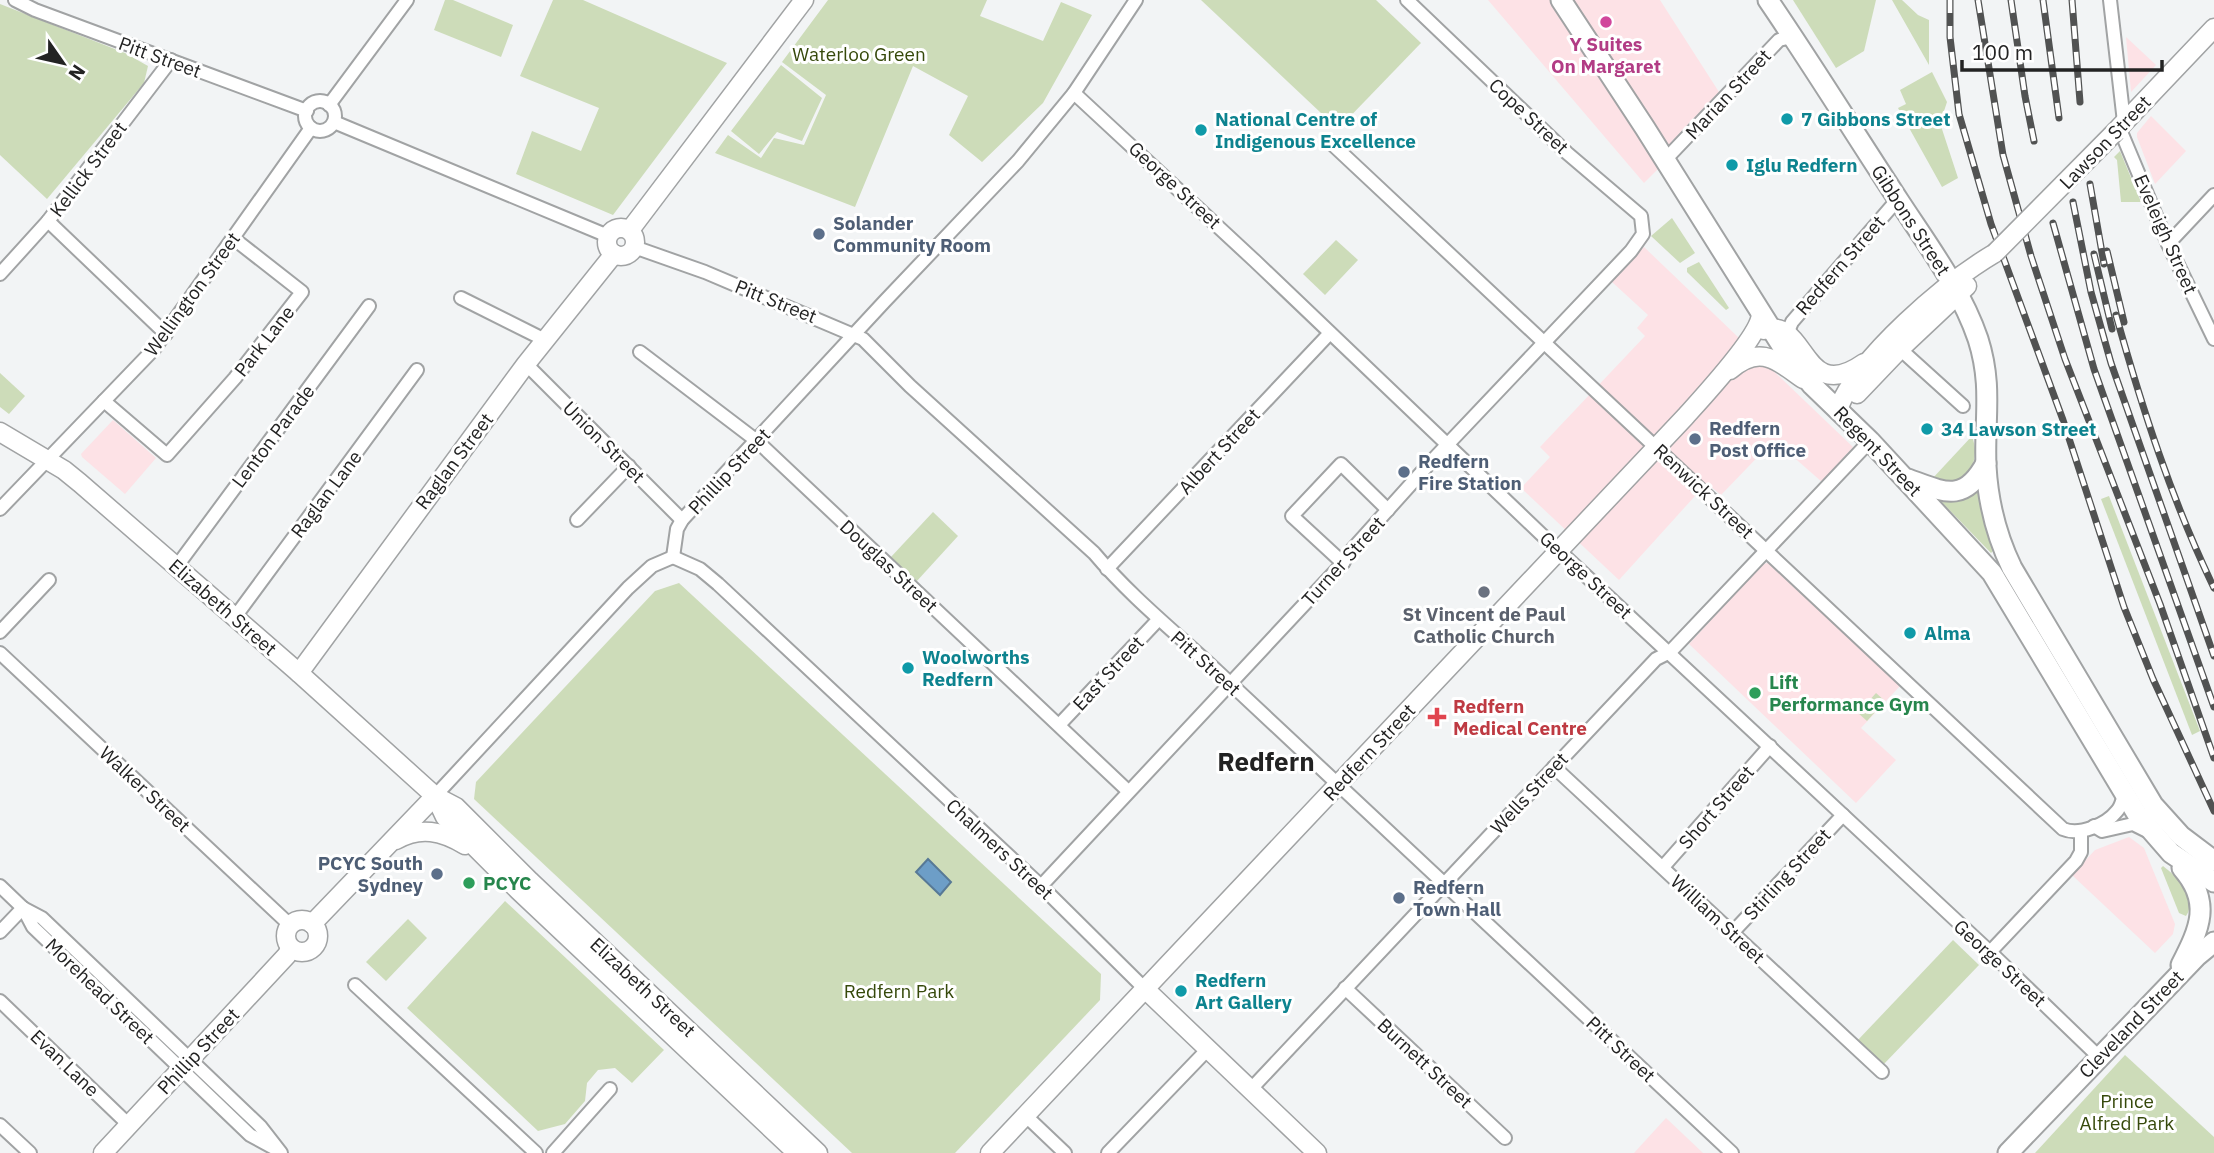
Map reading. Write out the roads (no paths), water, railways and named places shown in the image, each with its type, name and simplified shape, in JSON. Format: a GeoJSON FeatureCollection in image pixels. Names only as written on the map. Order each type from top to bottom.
{"type":"FeatureCollection","features":[{"type":"Feature","properties":{"kind":"main road","name":"Regent Street"},"geometry":{"type":"LineString","coordinates":[[1561,0],[1773,326],[1787,354],[1812,385],[1958,533],[1999,583],[2124,795],[2159,841],[2188,866],[2214,882]]}},
{"type":"Feature","properties":{"kind":"main road","name":"Gibbons Street"},"geometry":{"type":"LineString","coordinates":[[1768,0],[1954,289],[1978,339],[1986,374],[1986,463]]}},
{"type":"Feature","properties":{"kind":"main road"},"geometry":{"type":"LineString","coordinates":[[1905,478],[1943,491],[1960,491],[1975,481],[1986,463]]}},
{"type":"Feature","properties":{"kind":"main road"},"geometry":{"type":"LineString","coordinates":[[1986,463],[1994,521],[2012,568],[2153,805],[2181,836],[2214,860]]}},
{"type":"Feature","properties":{"kind":"main road"},"geometry":{"type":"LineString","coordinates":[[2181,836],[2214,851]]}},
{"type":"Feature","properties":{"kind":"main road"},"geometry":{"type":"LineString","coordinates":[[2159,841],[2194,881],[2201,902],[2196,929],[2175,978]]}},
{"type":"Feature","properties":{"kind":"main road","name":"Cleveland Street"},"geometry":{"type":"LineString","coordinates":[[2197,956],[2214,928]]}},
{"type":"Feature","properties":{"kind":"main road","name":"Cleveland Street"},"geometry":{"type":"LineString","coordinates":[[2008,1153],[2175,978],[2214,942]]}},
{"type":"Feature","properties":{"kind":"street","name":"Pitt Street"},"geometry":{"type":"LineString","coordinates":[[15,0],[35,10],[307,111]]}},
{"type":"Feature","properties":{"kind":"street"},"geometry":{"type":"LineString","coordinates":[[329,105],[407,0]]}},
{"type":"Feature","properties":{"kind":"street"},"geometry":{"type":"LineString","coordinates":[[632,239],[617,228],[608,236],[608,248],[614,254],[623,256],[632,239],[804,0]]}},
{"type":"Feature","properties":{"kind":"street","name":"Phillip Street"},"geometry":{"type":"LineString","coordinates":[[673,556],[677,529],[682,520],[1018,161],[1074,93],[1136,0]]}},
{"type":"Feature","properties":{"kind":"street","name":"Cope Street"},"geometry":{"type":"LineString","coordinates":[[1407,0],[1567,153],[1641,216],[1643,234]]}},
{"type":"Feature","properties":{"kind":"street","name":"Eveleigh Street"},"geometry":{"type":"LineString","coordinates":[[2110,0],[2120,127],[2168,244],[2214,340]]}},
{"type":"Feature","properties":{"kind":"street","name":"Lawson Street"},"geometry":{"type":"LineString","coordinates":[[1954,289],[1975,279],[1995,254],[2214,28]]}},
{"type":"Feature","properties":{"kind":"street","name":"Marian Street"},"geometry":{"type":"LineString","coordinates":[[1665,160],[1779,40],[1794,40]]}},
{"type":"Feature","properties":{"kind":"street","name":"Kellick Street"},"geometry":{"type":"LineString","coordinates":[[0,274],[48,221],[171,60]]}},
{"type":"Feature","properties":{"kind":"street","name":"George Street"},"geometry":{"type":"LineString","coordinates":[[1074,93],[2099,1057]]}},
{"type":"Feature","properties":{"kind":"street"},"geometry":{"type":"LineString","coordinates":[[317,102],[329,105],[335,112],[334,122],[324,131],[312,128],[306,120],[307,111],[317,102]]}},
{"type":"Feature","properties":{"kind":"street"},"geometry":{"type":"LineString","coordinates":[[334,122],[608,236]]}},
{"type":"Feature","properties":{"kind":"street","name":"Wellington Street"},"geometry":{"type":"LineString","coordinates":[[0,509],[166,334],[312,128]]}},
{"type":"Feature","properties":{"kind":"street","name":"Renwick Street"},"geometry":{"type":"LineString","coordinates":[[1330,142],[2063,829],[2071,833],[2081,832]]}},
{"type":"Feature","properties":{"kind":"street"},"geometry":{"type":"LineString","coordinates":[[2168,244],[2214,195]]}},
{"type":"Feature","properties":{"kind":"street","name":"Redfern Street"},"geometry":{"type":"LineString","coordinates":[[990,1153],[1656,448],[1720,378],[1743,346],[1773,326],[1792,322],[1898,199]]}},
{"type":"Feature","properties":{"kind":"street"},"geometry":{"type":"LineString","coordinates":[[48,221],[166,334]]}},
{"type":"Feature","properties":{"kind":"street","name":"Turner Street"},"geometry":{"type":"LineString","coordinates":[[1041,886],[1343,563],[1448,445],[1631,251],[1643,234]]}},
{"type":"Feature","properties":{"kind":"street","name":"Park Lane"},"geometry":{"type":"LineString","coordinates":[[104,401],[167,456],[235,378],[302,292],[233,238]]}},
{"type":"Feature","properties":{"kind":"street","name":"Pitt Street"},"geometry":{"type":"LineString","coordinates":[[632,239],[856,334],[870,345],[910,386],[1094,553],[1158,620],[1445,883],[1732,1153]]}},
{"type":"Feature","properties":{"kind":"street","name":"Raglan Street"},"geometry":{"type":"LineString","coordinates":[[299,673],[526,364],[614,254]]}},
{"type":"Feature","properties":{"kind":"street"},"geometry":{"type":"LineString","coordinates":[[1838,409],[1855,396],[1954,289]]}},
{"type":"Feature","properties":{"kind":"street"},"geometry":{"type":"LineString","coordinates":[[1838,409],[1844,395],[1873,357],[1914,315],[1954,289]]}},
{"type":"Feature","properties":{"kind":"street"},"geometry":{"type":"LineString","coordinates":[[461,298],[545,340]]}},
{"type":"Feature","properties":{"kind":"street","name":"Lenton Parade"},"geometry":{"type":"LineString","coordinates":[[177,566],[369,306]]}},
{"type":"Feature","properties":{"kind":"street"},"geometry":{"type":"LineString","coordinates":[[1773,326],[1815,367],[1830,375],[1848,373],[1873,357]]}},
{"type":"Feature","properties":{"kind":"street","name":"Albert Street"},"geometry":{"type":"LineString","coordinates":[[1107,569],[1330,333]]}},
{"type":"Feature","properties":{"kind":"street"},"geometry":{"type":"LineString","coordinates":[[1900,349],[1963,406]]}},
{"type":"Feature","properties":{"kind":"street","name":"Douglas Street"},"geometry":{"type":"LineString","coordinates":[[639,352],[757,441],[1128,791]]}},
{"type":"Feature","properties":{"kind":"street"},"geometry":{"type":"LineString","coordinates":[[1720,378],[1742,360],[1763,356],[1777,361],[1812,385]]}},
{"type":"Feature","properties":{"kind":"street","name":"Union Street"},"geometry":{"type":"LineString","coordinates":[[526,364],[682,520]]}},
{"type":"Feature","properties":{"kind":"street","name":"Raglan Lane"},"geometry":{"type":"LineString","coordinates":[[235,617],[417,370]]}},
{"type":"Feature","properties":{"kind":"street","name":"Elizabeth Street"},"geometry":{"type":"LineString","coordinates":[[0,432],[80,482],[435,796],[456,807],[530,881],[818,1153]]}},
{"type":"Feature","properties":{"kind":"street","name":"Wells Street"},"geometry":{"type":"LineString","coordinates":[[1251,1090],[1656,659],[1670,652],[1870,441]]}},
{"type":"Feature","properties":{"kind":"street"},"geometry":{"type":"LineString","coordinates":[[1343,563],[1292,516],[1341,464],[1388,510]]}},
{"type":"Feature","properties":{"kind":"street"},"geometry":{"type":"LineString","coordinates":[[578,520],[629,466]]}},
{"type":"Feature","properties":{"kind":"street"},"geometry":{"type":"LineString","coordinates":[[312,924],[628,588],[652,566],[673,556]]}},
{"type":"Feature","properties":{"kind":"street","name":"Chalmers Street"},"geometry":{"type":"LineString","coordinates":[[673,556],[700,569],[718,584],[1041,886],[1317,1153]]}},
{"type":"Feature","properties":{"kind":"street"},"geometry":{"type":"LineString","coordinates":[[0,632],[49,580]]}},
{"type":"Feature","properties":{"kind":"street","name":"East Street"},"geometry":{"type":"LineString","coordinates":[[1059,725],[1158,620]]}},
{"type":"Feature","properties":{"kind":"street","name":"Walker Street"},"geometry":{"type":"LineString","coordinates":[[0,653],[290,925]]}},
{"type":"Feature","properties":{"kind":"street","name":"Short Street"},"geometry":{"type":"LineString","coordinates":[[1663,867],[1770,746]]}},
{"type":"Feature","properties":{"kind":"street","name":"William Street"},"geometry":{"type":"LineString","coordinates":[[1553,767],[1882,1072]]}},
{"type":"Feature","properties":{"kind":"street"},"geometry":{"type":"LineString","coordinates":[[1990,952],[2076,861],[2081,852],[2081,832],[2116,812],[2124,795]]}},
{"type":"Feature","properties":{"kind":"street","name":"Elizabeth Street"},"geometry":{"type":"LineString","coordinates":[[435,796],[445,817],[797,1153]]}},
{"type":"Feature","properties":{"kind":"street","name":"Stirling Street"},"geometry":{"type":"LineString","coordinates":[[1731,933],[1843,814]]}},
{"type":"Feature","properties":{"kind":"street"},"geometry":{"type":"LineString","coordinates":[[2094,826],[2102,831],[2133,824],[2159,841]]}},
{"type":"Feature","properties":{"kind":"street"},"geometry":{"type":"LineString","coordinates":[[390,844],[415,832],[437,832],[447,834],[484,855]]}},
{"type":"Feature","properties":{"kind":"street","name":"Morehead Street"},"geometry":{"type":"LineString","coordinates":[[0,886],[23,908],[42,918],[186,1064],[260,1126],[280,1152]]}},
{"type":"Feature","properties":{"kind":"street"},"geometry":{"type":"LineString","coordinates":[[0,932],[23,908]]}},
{"type":"Feature","properties":{"kind":"street"},"geometry":{"type":"LineString","coordinates":[[303,920],[312,924],[318,937],[314,947],[300,952],[290,948],[286,934],[290,925],[303,920]]}},
{"type":"Feature","properties":{"kind":"street","name":"Phillip Street"},"geometry":{"type":"LineString","coordinates":[[103,1153],[287,955],[290,948]]}},
{"type":"Feature","properties":{"kind":"street"},"geometry":{"type":"LineString","coordinates":[[355,985],[536,1153]]}},
{"type":"Feature","properties":{"kind":"street","name":"Burnett Street"},"geometry":{"type":"LineString","coordinates":[[1345,988],[1505,1138]]}},
{"type":"Feature","properties":{"kind":"street","name":"Evan Lane"},"geometry":{"type":"LineString","coordinates":[[0,1001],[129,1125]]}},
{"type":"Feature","properties":{"kind":"street"},"geometry":{"type":"LineString","coordinates":[[1108,1153],[1208,1049]]}},
{"type":"Feature","properties":{"kind":"street"},"geometry":{"type":"LineString","coordinates":[[553,1153],[610,1088]]}},
{"type":"Feature","properties":{"kind":"street"},"geometry":{"type":"LineString","coordinates":[[1025,1115],[1065,1153]]}},
{"type":"Feature","properties":{"kind":"street"},"geometry":{"type":"LineString","coordinates":[[0,1125],[30,1153]]}},
{"type":"Feature","properties":{"kind":"water"},"geometry":{"type":"Polygon","coordinates":[[[928,859],[951,882],[940,895],[916,872],[928,859]]]}},
{"type":"Feature","properties":{"kind":"railway"},"geometry":{"type":"LineString","coordinates":[[1950,0],[1950,37],[1959,114],[1991,224],[2063,420],[2124,607],[2153,679],[2214,811]]}},
{"type":"Feature","properties":{"kind":"railway"},"geometry":{"type":"LineString","coordinates":[[1978,0],[2003,155],[2031,256],[2065,359],[2160,604],[2214,758]]}},
{"type":"Feature","properties":{"kind":"railway"},"geometry":{"type":"LineString","coordinates":[[2011,0],[2034,141]]}},
{"type":"Feature","properties":{"kind":"railway"},"geometry":{"type":"LineString","coordinates":[[2043,0],[2059,118]]}},
{"type":"Feature","properties":{"kind":"railway"},"geometry":{"type":"LineString","coordinates":[[2072,0],[2080,102]]}},
{"type":"Feature","properties":{"kind":"railway"},"geometry":{"type":"LineString","coordinates":[[2090,184],[2104,264]]}},
{"type":"Feature","properties":{"kind":"railway"},"geometry":{"type":"LineString","coordinates":[[2073,202],[2091,292],[2111,363],[2214,656]]}},
{"type":"Feature","properties":{"kind":"railway"},"geometry":{"type":"LineString","coordinates":[[2053,223],[2094,369],[2214,707]]}},
{"type":"Feature","properties":{"kind":"railway"},"geometry":{"type":"LineString","coordinates":[[2107,251],[2124,322]]}},
{"type":"Feature","properties":{"kind":"railway"},"geometry":{"type":"LineString","coordinates":[[2094,254],[2112,329]]}},
{"type":"Feature","properties":{"kind":"railway"},"geometry":{"type":"LineString","coordinates":[[2116,315],[2159,454],[2214,588]]}},
{"type":"Feature","properties":{"kind":"place","name":"Y Suites On Margaret"},"geometry":{"type":"Point","coordinates":[1606,22]}},
{"type":"Feature","properties":{"kind":"place","name":"7 Gibbons Street"},"geometry":{"type":"Point","coordinates":[1787,119]}},
{"type":"Feature","properties":{"kind":"place","name":"National Centre of Indigenous Excellence"},"geometry":{"type":"Point","coordinates":[1201,130]}},
{"type":"Feature","properties":{"kind":"place","name":"Iglu Redfern"},"geometry":{"type":"Point","coordinates":[1732,165]}},
{"type":"Feature","properties":{"kind":"place","name":"Solander Community Room"},"geometry":{"type":"Point","coordinates":[819,234]}},
{"type":"Feature","properties":{"kind":"place","name":"34 Lawson Street"},"geometry":{"type":"Point","coordinates":[1927,429]}},
{"type":"Feature","properties":{"kind":"place","name":"Redfern Post Office"},"geometry":{"type":"Point","coordinates":[1695,439]}},
{"type":"Feature","properties":{"kind":"place","name":"Redfern Fire Station"},"geometry":{"type":"Point","coordinates":[1404,472]}},
{"type":"Feature","properties":{"kind":"place","name":"St Vincent de Paul Catholic Church"},"geometry":{"type":"Point","coordinates":[1484,592]}},
{"type":"Feature","properties":{"kind":"place","name":"Alma"},"geometry":{"type":"Point","coordinates":[1910,633]}},
{"type":"Feature","properties":{"kind":"place","name":"Woolworths Redfern"},"geometry":{"type":"Point","coordinates":[908,668]}},
{"type":"Feature","properties":{"kind":"place","name":"Lift Performance Gym"},"geometry":{"type":"Point","coordinates":[1755,693]}},
{"type":"Feature","properties":{"kind":"place","name":"Redfern Medical Centre"},"geometry":{"type":"Point","coordinates":[1437,717]}},
{"type":"Feature","properties":{"kind":"place","name":"PCYC South Sydney"},"geometry":{"type":"Point","coordinates":[437,874]}},
{"type":"Feature","properties":{"kind":"place","name":"PCYC"},"geometry":{"type":"Point","coordinates":[469,883]}},
{"type":"Feature","properties":{"kind":"place","name":"Redfern Town Hall"},"geometry":{"type":"Point","coordinates":[1399,898]}},
{"type":"Feature","properties":{"kind":"place","name":"Redfern Art Gallery"},"geometry":{"type":"Point","coordinates":[1181,991]}},
{"type":"Feature","properties":{"kind":"district","name":"Redfern"},"geometry":{"type":"Point","coordinates":[1266,762]}},
{"type":"Feature","properties":{"kind":"park label","name":"Waterloo Green"},"geometry":{"type":"Point","coordinates":[859,54]}},
{"type":"Feature","properties":{"kind":"park label","name":"Redfern Park"},"geometry":{"type":"Point","coordinates":[899,991]}},
{"type":"Feature","properties":{"kind":"park label","name":"Prince Alfred Park"},"geometry":{"type":"Point","coordinates":[2127,1112]}}]}
